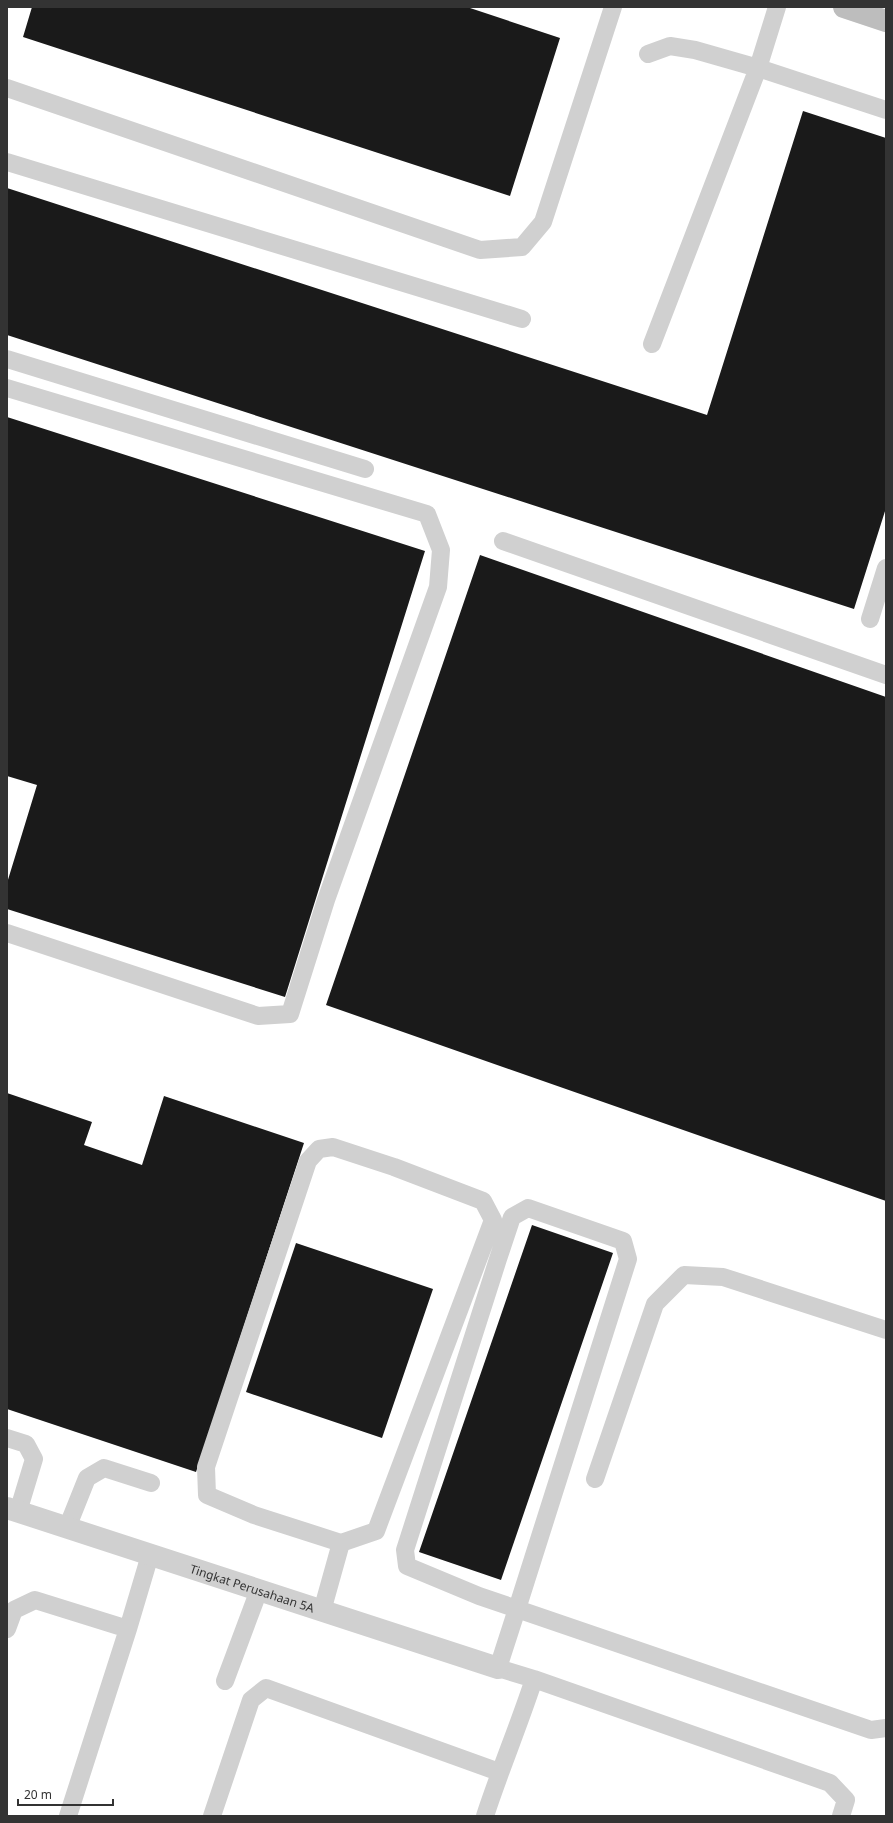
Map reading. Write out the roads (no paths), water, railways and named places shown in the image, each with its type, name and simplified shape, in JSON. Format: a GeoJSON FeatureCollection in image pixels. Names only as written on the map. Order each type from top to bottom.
{"type":"FeatureCollection","features":[{"type":"Feature","properties":{"kind":"street"},"geometry":{"type":"LineString","coordinates":[[844,7],[886,21]]}},
{"type":"Feature","properties":{"kind":"street","name":"Tingkat Perusahaan 5A"},"geometry":{"type":"LineString","coordinates":[[12,1510],[498,1668]]}},
{"type":"Feature","properties":{"kind":"lane"},"geometry":{"type":"LineString","coordinates":[[7,88],[480,250],[522,247],[543,222],[613,7]]}},
{"type":"Feature","properties":{"kind":"lane"},"geometry":{"type":"LineString","coordinates":[[652,344],[758,68],[777,7]]}},
{"type":"Feature","properties":{"kind":"lane"},"geometry":{"type":"LineString","coordinates":[[648,54],[670,46],[695,50],[758,68],[886,110]]}},
{"type":"Feature","properties":{"kind":"lane"},"geometry":{"type":"LineString","coordinates":[[7,162],[522,318]]}},
{"type":"Feature","properties":{"kind":"lane"},"geometry":{"type":"LineString","coordinates":[[7,358],[365,469]]}},
{"type":"Feature","properties":{"kind":"lane"},"geometry":{"type":"LineString","coordinates":[[7,388],[427,514],[441,550],[438,587],[326,900],[290,1014],[258,1016],[7,933]]}},
{"type":"Feature","properties":{"kind":"lane"},"geometry":{"type":"LineString","coordinates":[[503,541],[886,675]]}},
{"type":"Feature","properties":{"kind":"lane"},"geometry":{"type":"LineString","coordinates":[[870,619],[886,568]]}},
{"type":"Feature","properties":{"kind":"lane"},"geometry":{"type":"LineString","coordinates":[[333,1147],[394,1167],[482,1201],[493,1220],[376,1531],[341,1543],[254,1515],[207,1495],[206,1467],[308,1161],[319,1150],[333,1147]]}},
{"type":"Feature","properties":{"kind":"lane"},"geometry":{"type":"LineString","coordinates":[[841,1816],[846,1800],[830,1783],[534,1679],[498,1668],[517,1609],[628,1259],[623,1241],[528,1208],[512,1218],[405,1550],[407,1566],[479,1596],[517,1609],[872,1730],[886,1728]]}},
{"type":"Feature","properties":{"kind":"lane"},"geometry":{"type":"LineString","coordinates":[[595,1479],[655,1304],[684,1275],[723,1277],[886,1330]]}},
{"type":"Feature","properties":{"kind":"lane"},"geometry":{"type":"LineString","coordinates":[[7,1438],[26,1444],[34,1459],[12,1510]]}},
{"type":"Feature","properties":{"kind":"lane"},"geometry":{"type":"LineString","coordinates":[[67,1528],[87,1478],[104,1468],[151,1484]]}},
{"type":"Feature","properties":{"kind":"lane"},"geometry":{"type":"LineString","coordinates":[[322,1611],[341,1543]]}},
{"type":"Feature","properties":{"kind":"lane"},"geometry":{"type":"LineString","coordinates":[[68,1816],[150,1555]]}},
{"type":"Feature","properties":{"kind":"lane"},"geometry":{"type":"LineString","coordinates":[[225,1681],[259,1590]]}},
{"type":"Feature","properties":{"kind":"lane"},"geometry":{"type":"LineString","coordinates":[[7,1629],[10,1609],[35,1600],[128,1629]]}},
{"type":"Feature","properties":{"kind":"lane"},"geometry":{"type":"LineString","coordinates":[[485,1816],[499,1772],[534,1679]]}},
{"type":"Feature","properties":{"kind":"lane"},"geometry":{"type":"LineString","coordinates":[[212,1816],[251,1700],[266,1688],[499,1772]]}}]}
